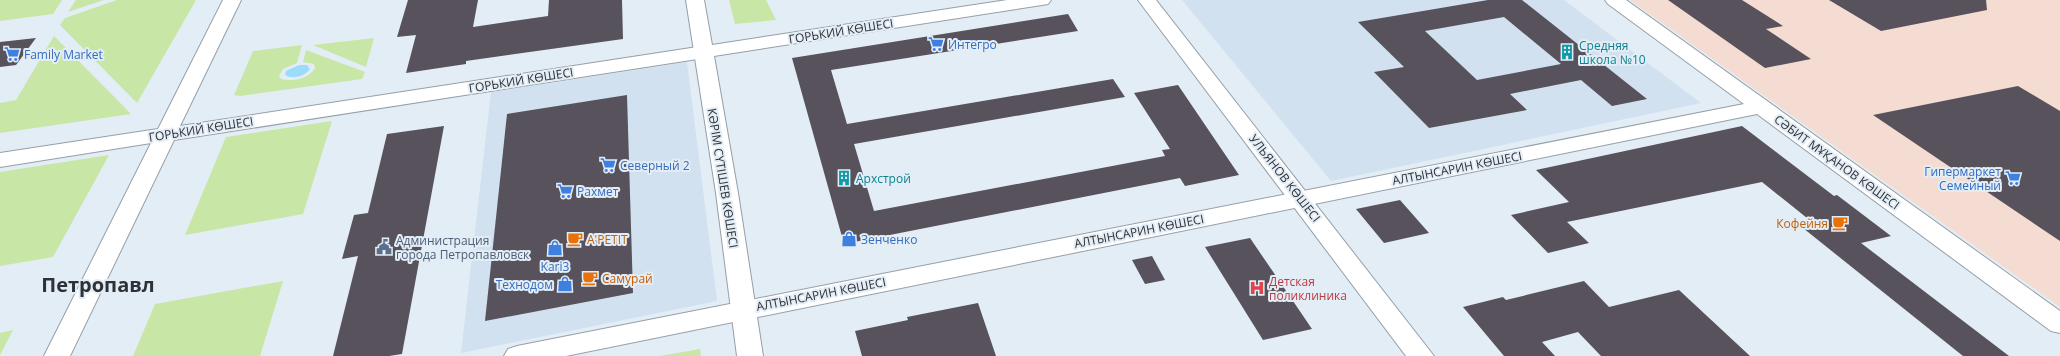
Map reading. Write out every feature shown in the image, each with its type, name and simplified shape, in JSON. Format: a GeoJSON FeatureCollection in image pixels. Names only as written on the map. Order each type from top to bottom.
{"type":"FeatureCollection","features":[{"type":"Feature","properties":{"kind":"street"},"geometry":{"type":"LineString","coordinates":[[57,356],[232,0]]}},
{"type":"Feature","properties":{"kind":"street","name":"КӘРІМ СҮТІШЕВ КӨШЕСІ"},"geometry":{"type":"LineString","coordinates":[[695,0],[727,193],[742,310],[750,356]]}},
{"type":"Feature","properties":{"kind":"street","name":"ГОРЬКИЙ КӨШЕСІ"},"geometry":{"type":"LineString","coordinates":[[0,160],[1042,0]]}},
{"type":"Feature","properties":{"kind":"street","name":"УЛЬЯНОВ КӨШЕСІ"},"geometry":{"type":"LineString","coordinates":[[1147,0],[1421,356]]}},
{"type":"Feature","properties":{"kind":"street","name":"СӘБИТ МҰҚАНОВ КӨШЕСІ"},"geometry":{"type":"LineString","coordinates":[[1614,0],[2060,324]]}},
{"type":"Feature","properties":{"kind":"street","name":"АЛТЫНСАРИН КӨШЕСІ"},"geometry":{"type":"LineString","coordinates":[[517,356],[1761,107]]}},
{"type":"Feature","properties":{"kind":"shaded area"},"geometry":{"type":"Polygon","coordinates":[[[1182,0],[1564,0],[1701,103],[1331,181],[1182,0]]]}},
{"type":"Feature","properties":{"kind":"shaded area"},"geometry":{"type":"Polygon","coordinates":[[[1630,0],[2060,0],[2060,307],[1630,0]]]}},
{"type":"Feature","properties":{"kind":"shaded area"},"geometry":{"type":"Polygon","coordinates":[[[687,62],[717,301],[461,353],[491,92],[687,62]]]}},
{"type":"Feature","properties":{"kind":"green space"},"geometry":{"type":"Polygon","coordinates":[[[0,0],[62,0],[53,14],[0,21],[0,0]]]}},
{"type":"Feature","properties":{"kind":"green space"},"geometry":{"type":"Polygon","coordinates":[[[76,0],[104,0],[68,12],[76,0]]]}},
{"type":"Feature","properties":{"kind":"green space"},"geometry":{"type":"Polygon","coordinates":[[[117,0],[196,0],[137,103],[60,25],[65,18],[117,0]]]}},
{"type":"Feature","properties":{"kind":"green space"},"geometry":{"type":"Polygon","coordinates":[[[729,0],[766,0],[776,20],[735,24],[729,0]]]}},
{"type":"Feature","properties":{"kind":"green space"},"geometry":{"type":"Polygon","coordinates":[[[54,36],[131,114],[0,133],[0,103],[16,100],[54,36]]]}},
{"type":"Feature","properties":{"kind":"green space"},"geometry":{"type":"Polygon","coordinates":[[[374,38],[366,67],[313,45],[374,38]]]}},
{"type":"Feature","properties":{"kind":"green space"},"geometry":{"type":"Polygon","coordinates":[[[302,45],[297,63],[283,69],[279,76],[281,79],[300,79],[312,72],[315,68],[314,64],[303,62],[306,50],[365,72],[362,79],[240,96],[234,95],[253,51],[302,45]]]}},
{"type":"Feature","properties":{"kind":"green space"},"geometry":{"type":"Polygon","coordinates":[[[332,121],[303,214],[185,235],[226,137],[332,121]]]}},
{"type":"Feature","properties":{"kind":"green space"},"geometry":{"type":"Polygon","coordinates":[[[109,155],[53,257],[0,266],[0,172],[109,155]]]}},
{"type":"Feature","properties":{"kind":"green space"},"geometry":{"type":"Polygon","coordinates":[[[283,281],[260,356],[133,356],[155,304],[283,281]]]}},
{"type":"Feature","properties":{"kind":"green space"},"geometry":{"type":"Polygon","coordinates":[[[13,330],[0,355],[0,333],[13,330]]]}},
{"type":"Feature","properties":{"kind":"green space"},"geometry":{"type":"Polygon","coordinates":[[[700,349],[701,356],[660,356],[700,349]]]}},
{"type":"Feature","properties":{"kind":"water"},"geometry":{"type":"Polygon","coordinates":[[[299,65],[307,65],[310,69],[305,74],[295,77],[285,75],[286,71],[299,65]]]}},
{"type":"Feature","properties":{"kind":"building"},"geometry":{"type":"Polygon","coordinates":[[[408,0],[478,0],[473,27],[548,16],[549,0],[622,0],[623,39],[466,61],[466,64],[406,73],[416,35],[397,37],[408,0]]]}},
{"type":"Feature","properties":{"kind":"building"},"geometry":{"type":"Polygon","coordinates":[[[1488,0],[1522,0],[1647,99],[1612,106],[1581,80],[1510,94],[1527,110],[1429,128],[1374,72],[1404,67],[1358,22],[1488,0]],[[1504,17],[1425,31],[1477,80],[1561,64],[1504,17]]]}},
{"type":"Feature","properties":{"kind":"building"},"geometry":{"type":"Polygon","coordinates":[[[1668,0],[1742,0],[1783,26],[1766,29],[1811,59],[1765,68],[1668,0]]]}},
{"type":"Feature","properties":{"kind":"building"},"geometry":{"type":"Polygon","coordinates":[[[1829,0],[1986,0],[1987,10],[1881,31],[1829,0]]]}},
{"type":"Feature","properties":{"kind":"building"},"geometry":{"type":"Polygon","coordinates":[[[1068,14],[1078,31],[831,70],[847,124],[1113,79],[1125,97],[854,144],[874,211],[1165,156],[1162,150],[1170,149],[1134,93],[1178,85],[1239,175],[1185,186],[1180,178],[844,244],[792,58],[1068,14]]]}},
{"type":"Feature","properties":{"kind":"building","name":"Family Мarket"},"geometry":{"type":"Polygon","coordinates":[[[36,38],[16,65],[0,67],[0,42],[36,38]]]}},
{"type":"Feature","properties":{"kind":"building","name":"Гипермаркет Семейный"},"geometry":{"type":"Polygon","coordinates":[[[2018,86],[2060,111],[2060,241],[1873,115],[2018,86]]]}},
{"type":"Feature","properties":{"kind":"building","name":"Рахмет"},"geometry":{"type":"Polygon","coordinates":[[[627,95],[633,293],[485,321],[507,114],[627,95]]]}},
{"type":"Feature","properties":{"kind":"building","name":"Администрация города Петропавловск"},"geometry":{"type":"Polygon","coordinates":[[[444,126],[402,354],[389,356],[333,356],[358,256],[342,259],[354,215],[368,213],[387,134],[444,126]]]}},
{"type":"Feature","properties":{"kind":"building"},"geometry":{"type":"Polygon","coordinates":[[[1742,126],[1834,196],[1837,195],[1891,236],[1861,243],[2009,356],[1963,356],[1798,224],[1812,222],[1762,182],[1567,222],[1589,243],[1548,253],[1511,215],[1569,202],[1536,170],[1742,126]]]}},
{"type":"Feature","properties":{"kind":"building"},"geometry":{"type":"Polygon","coordinates":[[[1400,200],[1429,233],[1384,243],[1356,209],[1400,200]]]}},
{"type":"Feature","properties":{"kind":"building","name":"Детская поликлиника"},"geometry":{"type":"Polygon","coordinates":[[[1250,238],[1312,329],[1263,340],[1205,247],[1250,238]]]}},
{"type":"Feature","properties":{"kind":"building"},"geometry":{"type":"Polygon","coordinates":[[[1152,256],[1165,280],[1145,284],[1132,260],[1152,256]]]}},
{"type":"Feature","properties":{"kind":"building"},"geometry":{"type":"Polygon","coordinates":[[[1584,281],[1609,307],[1679,290],[1750,356],[1601,356],[1578,332],[1542,342],[1555,356],[1504,356],[1463,307],[1503,297],[1506,300],[1584,281]]]}},
{"type":"Feature","properties":{"kind":"building"},"geometry":{"type":"Polygon","coordinates":[[[978,303],[996,356],[862,356],[855,331],[908,320],[907,317],[978,303]]]}},
{"type":"Feature","properties":{"kind":"place","name":"Интегро"},"geometry":{"type":"Point","coordinates":[936,44]}},
{"type":"Feature","properties":{"kind":"place","name":"Средняя школа №10"},"geometry":{"type":"Point","coordinates":[1567,52]}},
{"type":"Feature","properties":{"kind":"place","name":"Family Мarket"},"geometry":{"type":"Point","coordinates":[12,54]}},
{"type":"Feature","properties":{"kind":"place","name":"Северный 2"},"geometry":{"type":"Point","coordinates":[608,165]}},
{"type":"Feature","properties":{"kind":"place","name":"Архстрой"},"geometry":{"type":"Point","coordinates":[844,178]}},
{"type":"Feature","properties":{"kind":"place","name":"Гипермаркет Семейный"},"geometry":{"type":"Point","coordinates":[2013,178]}},
{"type":"Feature","properties":{"kind":"place","name":"Рахмет"},"geometry":{"type":"Point","coordinates":[565,191]}},
{"type":"Feature","properties":{"kind":"place","name":"Кофейня"},"geometry":{"type":"Point","coordinates":[1840,223]}},
{"type":"Feature","properties":{"kind":"place","name":"A'PETIT"},"geometry":{"type":"Point","coordinates":[575,239]}},
{"type":"Feature","properties":{"kind":"place","name":"Зенченко"},"geometry":{"type":"Point","coordinates":[849,239]}},
{"type":"Feature","properties":{"kind":"place","name":"Администрация города Петропавловск"},"geometry":{"type":"Point","coordinates":[384,247]}},
{"type":"Feature","properties":{"kind":"place","name":"Kari3"},"geometry":{"type":"Point","coordinates":[555,248]}},
{"type":"Feature","properties":{"kind":"place","name":"Самурай"},"geometry":{"type":"Point","coordinates":[590,278]}},
{"type":"Feature","properties":{"kind":"place","name":"Технодом"},"geometry":{"type":"Point","coordinates":[565,284]}},
{"type":"Feature","properties":{"kind":"place","name":"Детская поликлиника"},"geometry":{"type":"Point","coordinates":[1257,288]}},
{"type":"Feature","properties":{"kind":"district","name":"Петропавл"},"geometry":{"type":"Point","coordinates":[98,284]}}]}
